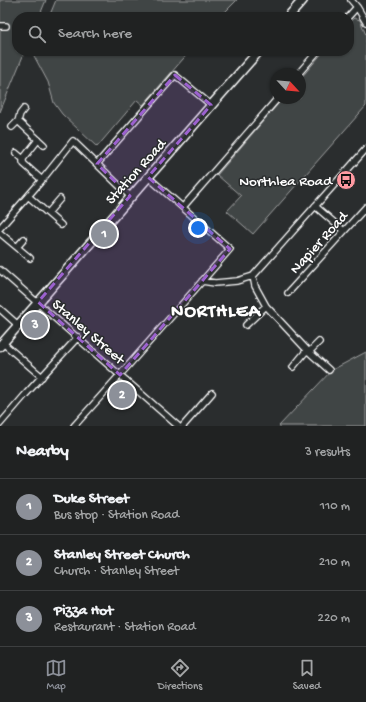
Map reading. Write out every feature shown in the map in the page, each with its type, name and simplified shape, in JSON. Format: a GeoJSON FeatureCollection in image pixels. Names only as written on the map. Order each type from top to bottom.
{"type":"FeatureCollection","features":[{"type":"Feature","properties":{"kind":"main road"},"geometry":{"type":"LineString","coordinates":[[292,12],[303,0]]}},
{"type":"Feature","properties":{"kind":"main road","name":"Station Road"},"geometry":{"type":"LineString","coordinates":[[1,344],[255,56]]}},
{"type":"Feature","properties":{"kind":"street"},"geometry":{"type":"LineString","coordinates":[[351,0],[366,22]]}},
{"type":"Feature","properties":{"kind":"street"},"geometry":{"type":"LineString","coordinates":[[352,12],[357,7]]}},
{"type":"Feature","properties":{"kind":"street"},"geometry":{"type":"LineString","coordinates":[[303,68],[314,56]]}},
{"type":"Feature","properties":{"kind":"street"},"geometry":{"type":"LineString","coordinates":[[97,164],[175,75],[211,105]]}},
{"type":"Feature","properties":{"kind":"street"},"geometry":{"type":"LineString","coordinates":[[183,207],[273,104]]}},
{"type":"Feature","properties":{"kind":"street"},"geometry":{"type":"LineString","coordinates":[[12,127],[18,121],[20,114],[24,109]]}},
{"type":"Feature","properties":{"kind":"street"},"geometry":{"type":"LineString","coordinates":[[18,121],[44,145]]}},
{"type":"Feature","properties":{"kind":"street"},"geometry":{"type":"LineString","coordinates":[[23,159],[38,140]]}},
{"type":"Feature","properties":{"kind":"street"},"geometry":{"type":"LineString","coordinates":[[0,228],[42,180],[73,141],[130,196]]}},
{"type":"Feature","properties":{"kind":"street"},"geometry":{"type":"LineString","coordinates":[[202,281],[216,283],[237,281],[253,276],[366,149]]}},
{"type":"Feature","properties":{"kind":"street"},"geometry":{"type":"LineString","coordinates":[[16,153],[23,159],[24,164],[42,180]]}},
{"type":"Feature","properties":{"kind":"street"},"geometry":{"type":"LineString","coordinates":[[74,426],[230,249],[148,177]]}},
{"type":"Feature","properties":{"kind":"street"},"geometry":{"type":"LineString","coordinates":[[28,196],[61,225]]}},
{"type":"Feature","properties":{"kind":"street"},"geometry":{"type":"LineString","coordinates":[[48,213],[60,199]]}},
{"type":"Feature","properties":{"kind":"street"},"geometry":{"type":"LineString","coordinates":[[315,206],[344,231]]}},
{"type":"Feature","properties":{"kind":"street","name":"Napier Road"},"geometry":{"type":"LineString","coordinates":[[288,293],[366,207]]}},
{"type":"Feature","properties":{"kind":"street"},"geometry":{"type":"LineString","coordinates":[[0,233],[30,258]]}},
{"type":"Feature","properties":{"kind":"street"},"geometry":{"type":"LineString","coordinates":[[17,247],[24,240]]}},
{"type":"Feature","properties":{"kind":"street","name":"Stanley Street"},"geometry":{"type":"LineString","coordinates":[[0,270],[178,426]]}},
{"type":"Feature","properties":{"kind":"street"},"geometry":{"type":"LineString","coordinates":[[253,276],[255,286],[266,306],[308,351],[329,370]]}},
{"type":"Feature","properties":{"kind":"street"},"geometry":{"type":"LineString","coordinates":[[246,325],[266,306]]}},
{"type":"Feature","properties":{"kind":"street"},"geometry":{"type":"LineString","coordinates":[[0,309],[18,325]]}},
{"type":"Feature","properties":{"kind":"street"},"geometry":{"type":"LineString","coordinates":[[0,424],[78,338]]}},
{"type":"Feature","properties":{"kind":"street"},"geometry":{"type":"LineString","coordinates":[[293,367],[319,342]]}},
{"type":"Feature","properties":{"kind":"street"},"geometry":{"type":"LineString","coordinates":[[1,344],[42,377]]}},
{"type":"Feature","properties":{"kind":"street"},"geometry":{"type":"LineString","coordinates":[[183,426],[212,393]]}},
{"type":"Feature","properties":{"kind":"highlighted area"},"geometry":{"type":"Polygon","coordinates":[[[175,75],[211,105],[148,177],[230,249],[120,375],[38,302],[130,196],[97,164],[175,75]]]}},
{"type":"Feature","properties":{"kind":"shaded area"},"geometry":{"type":"Polygon","coordinates":[[[0,0],[46,0],[41,12],[12,12],[12,56],[23,56],[0,112],[0,0]]]}},
{"type":"Feature","properties":{"kind":"shaded area"},"geometry":{"type":"Polygon","coordinates":[[[56,0],[237,0],[225,12],[51,12],[56,0]]]}},
{"type":"Feature","properties":{"kind":"shaded area"},"geometry":{"type":"Polygon","coordinates":[[[354,18],[360,20],[366,35],[366,106],[253,234],[227,211],[241,196],[217,175],[278,104],[306,104],[306,72],[320,56],[354,56],[354,18]]]}},
{"type":"Feature","properties":{"kind":"shaded area"},"geometry":{"type":"Polygon","coordinates":[[[34,56],[186,56],[143,105],[137,100],[97,147],[62,114],[54,103],[48,82],[34,56]]]}},
{"type":"Feature","properties":{"kind":"shaded area"},"geometry":{"type":"Polygon","coordinates":[[[366,352],[366,426],[279,426],[332,370],[366,352]]]}},
{"type":"Feature","properties":{"kind":"place","name":"Northlea Road"},"geometry":{"type":"Point","coordinates":[346,180]}},
{"type":"Feature","properties":{"kind":"place","name":"Duke Street"},"geometry":{"type":"Point","coordinates":[104,234]}},
{"type":"Feature","properties":{"kind":"place","name":"Pizza Hot"},"geometry":{"type":"Point","coordinates":[35,325]}},
{"type":"Feature","properties":{"kind":"place","name":"Stanley Street Church"},"geometry":{"type":"Point","coordinates":[122,395]}},
{"type":"Feature","properties":{"kind":"district","name":"NORTHLEA"},"geometry":{"type":"Point","coordinates":[216,309]}}]}
